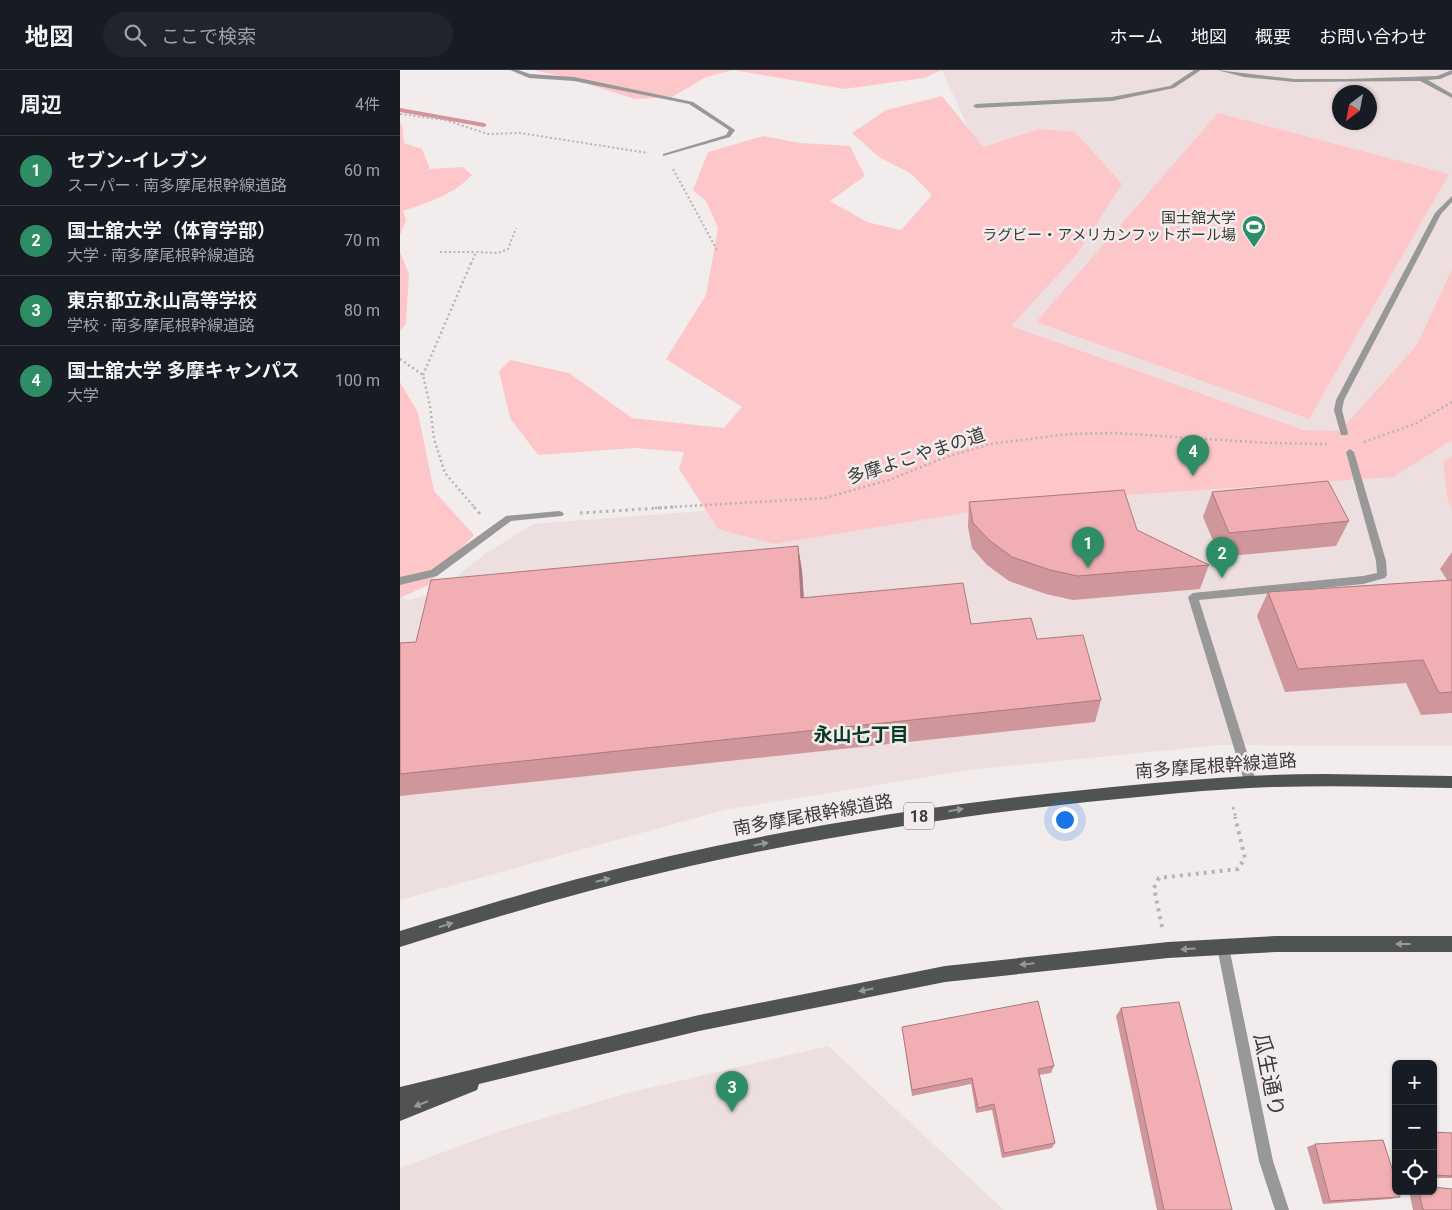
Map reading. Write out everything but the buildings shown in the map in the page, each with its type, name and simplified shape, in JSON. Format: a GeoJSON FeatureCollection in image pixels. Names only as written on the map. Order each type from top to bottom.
{"type":"FeatureCollection","features":[{"type":"Feature","properties":{"kind":"main road","name":"南多摩尾根幹線道路"},"geometry":{"type":"LineString","coordinates":[[400,939],[541,896],[700,856],[829,831],[964,808],[1090,795],[1250,782],[1320,780],[1452,782]]}},
{"type":"Feature","properties":{"kind":"main road"},"geometry":{"type":"LineString","coordinates":[[400,1095],[699,1023],[945,974],[1168,950],[1276,944],[1452,944]]}},
{"type":"Feature","properties":{"kind":"main road"},"geometry":{"type":"LineString","coordinates":[[400,1112],[515,1066]]}},
{"type":"Feature","properties":{"kind":"street"},"geometry":{"type":"LineString","coordinates":[[513,70],[529,76],[574,79],[691,103],[732,130],[728,136],[665,155]]}},
{"type":"Feature","properties":{"kind":"street"},"geometry":{"type":"LineString","coordinates":[[976,106],[1112,99],[1172,87],[1198,70]]}},
{"type":"Feature","properties":{"kind":"street"},"geometry":{"type":"LineString","coordinates":[[1220,70],[1260,78],[1294,81],[1421,79],[1438,78],[1452,72]]}},
{"type":"Feature","properties":{"kind":"street"},"geometry":{"type":"LineString","coordinates":[[1421,79],[1452,96]]}},
{"type":"Feature","properties":{"kind":"street"},"geometry":{"type":"LineString","coordinates":[[1344,433],[1338,410],[1340,400],[1438,212],[1452,198]]}},
{"type":"Feature","properties":{"kind":"street"},"geometry":{"type":"LineString","coordinates":[[1250,782],[1193,597],[1363,580],[1382,575],[1381,561],[1350,452]]}},
{"type":"Feature","properties":{"kind":"street"},"geometry":{"type":"LineString","coordinates":[[400,581],[434,573],[509,518],[559,514]]}},
{"type":"Feature","properties":{"kind":"street","name":"瓜生通り"},"geometry":{"type":"LineString","coordinates":[[1223,947],[1266,1161],[1282,1210]]}},
{"type":"Feature","properties":{"kind":"path"},"geometry":{"type":"LineString","coordinates":[[400,114],[445,120],[488,134],[520,133],[665,155],[717,250]]}},
{"type":"Feature","properties":{"kind":"path"},"geometry":{"type":"LineString","coordinates":[[440,252],[498,253],[508,249],[516,228]]}},
{"type":"Feature","properties":{"kind":"path"},"geometry":{"type":"LineString","coordinates":[[476,252],[423,376],[434,439],[445,473],[481,515],[509,518]]}},
{"type":"Feature","properties":{"kind":"path"},"geometry":{"type":"LineString","coordinates":[[400,359],[423,376]]}},
{"type":"Feature","properties":{"kind":"path"},"geometry":{"type":"LineString","coordinates":[[1358,442],[1374,439],[1414,424],[1452,402]]}},
{"type":"Feature","properties":{"kind":"path","name":"多摩よこやまの道"},"geometry":{"type":"LineString","coordinates":[[559,514],[825,498],[889,480],[946,457],[990,444],[1069,434],[1115,434],[1268,443],[1329,444]]}},
{"type":"Feature","properties":{"kind":"path"},"geometry":{"type":"LineString","coordinates":[[1162,927],[1154,888],[1159,878],[1238,869],[1245,858],[1233,807]]}},
{"type":"Feature","properties":{"kind":"shaded area"},"geometry":{"type":"Polygon","coordinates":[[[533,70],[733,70],[706,77],[672,97],[635,99],[565,77],[533,70]]]}},
{"type":"Feature","properties":{"kind":"shaded area"},"geometry":{"type":"Polygon","coordinates":[[[733,70],[942,70],[924,78],[844,89],[733,70]]]}},
{"type":"Feature","properties":{"kind":"shaded area"},"geometry":{"type":"Polygon","coordinates":[[[942,70],[1452,70],[1452,746],[1221,745],[968,770],[724,810],[400,900],[400,598],[409,600],[438,591],[485,554],[533,524],[716,510],[975,143],[942,70]]]}},
{"type":"Feature","properties":{"kind":"shaded area"},"geometry":{"type":"Polygon","coordinates":[[[942,96],[983,147],[1040,129],[1075,132],[1122,184],[1077,254],[1011,326],[1303,430],[1340,431],[1417,345],[1452,269],[1452,440],[1393,477],[1037,501],[774,544],[718,529],[679,469],[684,452],[635,448],[538,455],[510,418],[499,371],[510,360],[569,373],[632,418],[724,428],[742,407],[666,359],[706,295],[718,228],[706,201],[693,190],[708,152],[763,136],[800,143],[850,146],[865,176],[830,201],[867,222],[901,230],[932,195],[910,173],[879,157],[852,133],[886,110],[942,96]]]}},
{"type":"Feature","properties":{"kind":"shaded area","name":"国士舘大学 ラグビー・アメリカンフットボール場"},"geometry":{"type":"Polygon","coordinates":[[[1218,113],[1449,174],[1309,419],[1036,322],[1218,113]]]}},
{"type":"Feature","properties":{"kind":"shaded area"},"geometry":{"type":"Polygon","coordinates":[[[400,123],[402,124],[404,143],[422,149],[430,169],[463,167],[472,175],[449,193],[403,211],[406,221],[400,235],[400,123]]]}},
{"type":"Feature","properties":{"kind":"shaded area"},"geometry":{"type":"Polygon","coordinates":[[[400,252],[409,274],[406,324],[400,331],[400,252]]]}},
{"type":"Feature","properties":{"kind":"shaded area"},"geometry":{"type":"Polygon","coordinates":[[[400,382],[418,413],[434,491],[474,535],[428,585],[400,598],[400,382]]]}},
{"type":"Feature","properties":{"kind":"shaded area"},"geometry":{"type":"Polygon","coordinates":[[[1452,456],[1452,507],[1448,501],[1443,461],[1452,456]]]}},
{"type":"Feature","properties":{"kind":"shaded area"},"geometry":{"type":"Polygon","coordinates":[[[828,1046],[1004,1210],[400,1210],[400,1168],[501,1131],[628,1093],[828,1046]]]}},
{"type":"Feature","properties":{"kind":"waterway"},"geometry":{"type":"LineString","coordinates":[[400,110],[484,125]]}},
{"type":"Feature","properties":{"kind":"place","name":"国士舘大学 ラグビー・アメリカンフットボール場"},"geometry":{"type":"Point","coordinates":[1254,248]}},
{"type":"Feature","properties":{"kind":"place","name":"国士舘大学 多摩キャンパス"},"geometry":{"type":"Point","coordinates":[1193,476]}},
{"type":"Feature","properties":{"kind":"place","name":"セブン-イレブン"},"geometry":{"type":"Point","coordinates":[1088,568]}},
{"type":"Feature","properties":{"kind":"place","name":"国士舘大学（体育学部）"},"geometry":{"type":"Point","coordinates":[1222,578]}},
{"type":"Feature","properties":{"kind":"place","name":"東京都立永山高等学校"},"geometry":{"type":"Point","coordinates":[732,1112]}},
{"type":"Feature","properties":{"kind":"district","name":"永山七丁目"},"geometry":{"type":"Point","coordinates":[861,734]}}]}
